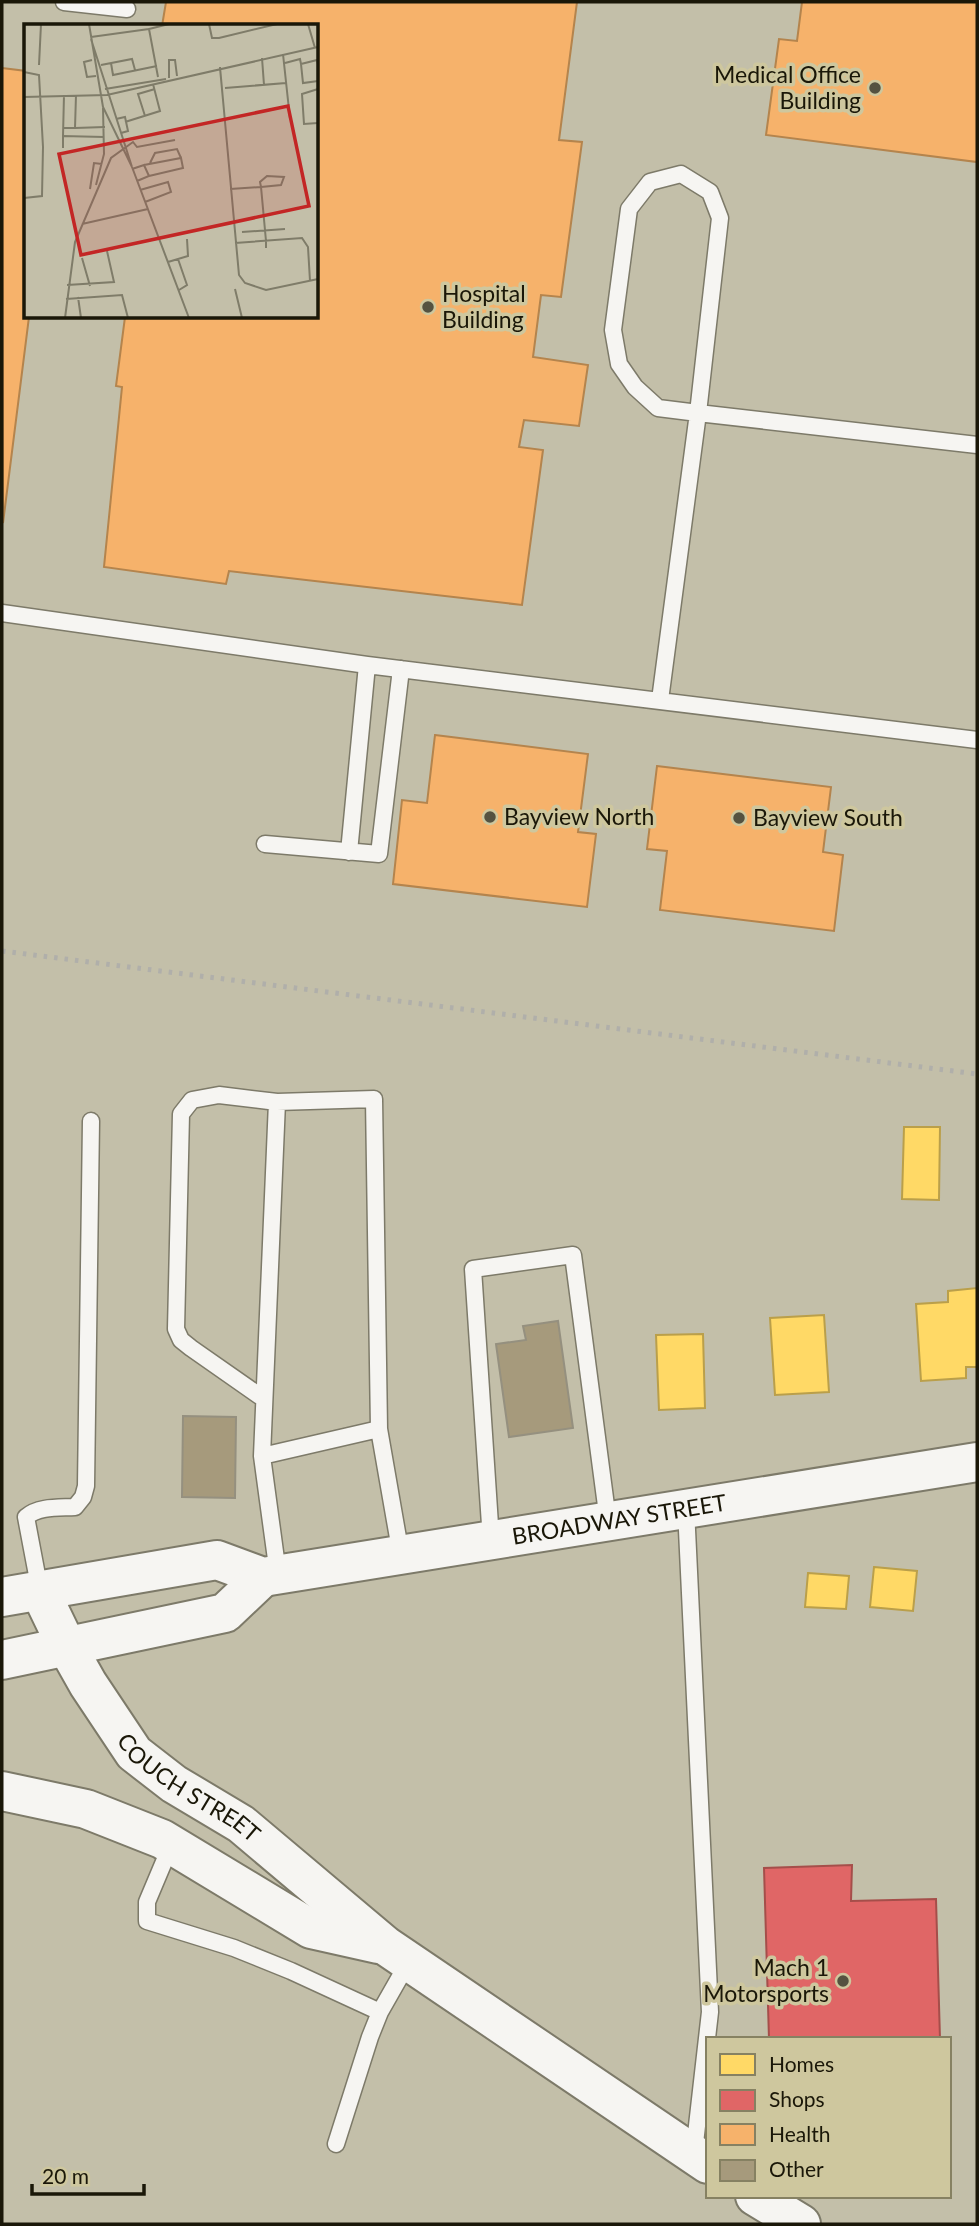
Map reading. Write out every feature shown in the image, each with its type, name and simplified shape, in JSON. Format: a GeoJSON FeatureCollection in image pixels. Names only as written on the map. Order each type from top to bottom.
{"type":"FeatureCollection","features":[{"type":"Feature","properties":{"kind":"street","name":"BROADWAY STREET"},"geometry":{"type":"LineString","coordinates":[[2,1597],[217,1560],[271,1576],[977,1462]]}},
{"type":"Feature","properties":{"kind":"street"},"geometry":{"type":"LineString","coordinates":[[2,1660],[225,1613],[271,1576]]}},
{"type":"Feature","properties":{"kind":"street","name":"COUCH STREET"},"geometry":{"type":"LineString","coordinates":[[40,1591],[88,1684],[134,1753],[174,1784],[241,1824],[398,1954],[701,2160]]}},
{"type":"Feature","properties":{"kind":"street","name":"COUCH STREET"},"geometry":{"type":"LineString","coordinates":[[2,1791],[86,1810],[162,1839],[311,1929],[398,1954]]}},
{"type":"Feature","properties":{"kind":"street"},"geometry":{"type":"LineString","coordinates":[[758,2198],[801,2224]]}},
{"type":"Feature","properties":{"kind":"lane"},"geometry":{"type":"LineString","coordinates":[[64,2],[127,9]]}},
{"type":"Feature","properties":{"kind":"lane"},"geometry":{"type":"LineString","coordinates":[[660,700],[698,413],[720,218],[710,192],[681,174],[650,182],[629,209],[613,330],[620,364],[635,387],[658,408],[698,413],[977,445]]}},
{"type":"Feature","properties":{"kind":"lane"},"geometry":{"type":"LineString","coordinates":[[2,613],[368,665],[977,740]]}},
{"type":"Feature","properties":{"kind":"lane"},"geometry":{"type":"LineString","coordinates":[[349,852],[368,665]]}},
{"type":"Feature","properties":{"kind":"lane"},"geometry":{"type":"LineString","coordinates":[[265,844],[379,854],[401,669]]}},
{"type":"Feature","properties":{"kind":"lane"},"geometry":{"type":"LineString","coordinates":[[264,1399],[191,1348],[181,1340],[176,1329],[181,1114],[192,1100],[219,1095],[276,1102],[374,1099],[379,1429],[401,1555]]}},
{"type":"Feature","properties":{"kind":"lane"},"geometry":{"type":"LineString","coordinates":[[271,1576],[262,1456],[276,1102]]}},
{"type":"Feature","properties":{"kind":"lane"},"geometry":{"type":"LineString","coordinates":[[40,1591],[26,1517],[40,1510],[75,1507],[83,1497],[86,1486],[92,1121]]}},
{"type":"Feature","properties":{"kind":"lane"},"geometry":{"type":"LineString","coordinates":[[491,1540],[473,1269],[573,1255],[608,1521]]}},
{"type":"Feature","properties":{"kind":"lane"},"geometry":{"type":"LineString","coordinates":[[262,1456],[379,1429]]}},
{"type":"Feature","properties":{"kind":"lane"},"geometry":{"type":"LineString","coordinates":[[686,1509],[710,2012],[708,2037]]}},
{"type":"Feature","properties":{"kind":"lane"},"geometry":{"type":"LineString","coordinates":[[171,1845],[147,1902],[148,1921],[234,1948],[380,2012]]}},
{"type":"Feature","properties":{"kind":"lane"},"geometry":{"type":"LineString","coordinates":[[336,2144],[398,1954]]}},
{"type":"Feature","properties":{"kind":"lane"},"geometry":{"type":"LineString","coordinates":[[701,2160],[706,2078]]}},
{"type":"Feature","properties":{"kind":"building: Homes"},"geometry":{"type":"Polygon","coordinates":[[[904,1127],[940,1127],[939,1200],[902,1199],[904,1127]]]}},
{"type":"Feature","properties":{"kind":"building: Homes"},"geometry":{"type":"Polygon","coordinates":[[[977,1288],[977,1367],[966,1367],[966,1378],[921,1381],[916,1304],[948,1302],[948,1291],[977,1288]]]}},
{"type":"Feature","properties":{"kind":"building: Homes"},"geometry":{"type":"Polygon","coordinates":[[[824,1315],[829,1392],[775,1395],[770,1318],[824,1315]]]}},
{"type":"Feature","properties":{"kind":"building: Homes"},"geometry":{"type":"Polygon","coordinates":[[[703,1334],[705,1408],[659,1410],[656,1335],[703,1334]]]}},
{"type":"Feature","properties":{"kind":"building: Homes"},"geometry":{"type":"Polygon","coordinates":[[[874,1567],[917,1571],[913,1611],[870,1607],[874,1567]]]}},
{"type":"Feature","properties":{"kind":"building: Homes"},"geometry":{"type":"Polygon","coordinates":[[[808,1573],[849,1576],[846,1609],[805,1607],[808,1573]]]}},
{"type":"Feature","properties":{"kind":"building: Shops"},"geometry":{"type":"Polygon","coordinates":[[[852,1865],[851,1901],[936,1899],[940,2037],[769,2037],[764,1868],[852,1865]]]}},
{"type":"Feature","properties":{"kind":"building: Health","name":"Hospital Building"},"geometry":{"type":"Polygon","coordinates":[[[166,2],[577,2],[559,140],[582,142],[561,297],[541,295],[533,357],[588,365],[579,426],[524,420],[519,447],[543,450],[522,605],[229,571],[226,584],[104,567],[122,387],[116,386],[125,318],[318,318],[318,24],[162,24],[166,2]]]}},
{"type":"Feature","properties":{"kind":"building: Health","name":"Medical Office Building"},"geometry":{"type":"Polygon","coordinates":[[[802,2],[977,2],[977,162],[766,135],[779,39],[797,41],[802,2]]]}},
{"type":"Feature","properties":{"kind":"building: Health"},"geometry":{"type":"Polygon","coordinates":[[[2,68],[24,71],[24,318],[29,318],[3,523],[2,68]]]}},
{"type":"Feature","properties":{"kind":"building: Health","name":"Bayview North"},"geometry":{"type":"Polygon","coordinates":[[[435,735],[588,754],[578,832],[596,834],[587,907],[393,884],[402,800],[427,803],[435,735]]]}},
{"type":"Feature","properties":{"kind":"building: Health","name":"Bayview South"},"geometry":{"type":"Polygon","coordinates":[[[657,766],[831,787],[823,852],[843,855],[834,931],[660,910],[667,851],[647,849],[657,766]]]}},
{"type":"Feature","properties":{"kind":"building: Other"},"geometry":{"type":"Polygon","coordinates":[[[558,1321],[573,1428],[509,1437],[496,1344],[526,1340],[523,1326],[558,1321]]]}},
{"type":"Feature","properties":{"kind":"building: Other"},"geometry":{"type":"Polygon","coordinates":[[[183,1416],[236,1417],[235,1498],[182,1497],[183,1416]]]}},
{"type":"Feature","properties":{"kind":"railway"},"geometry":{"type":"LineString","coordinates":[[2,951],[977,1074]]}},
{"type":"Feature","properties":{"kind":"place","name":"Medical Office Building"},"geometry":{"type":"Point","coordinates":[875,88]}},
{"type":"Feature","properties":{"kind":"place","name":"Hospital Building"},"geometry":{"type":"Point","coordinates":[428,307]}},
{"type":"Feature","properties":{"kind":"place","name":"Bayview North"},"geometry":{"type":"Point","coordinates":[490,817]}},
{"type":"Feature","properties":{"kind":"place","name":"Bayview South"},"geometry":{"type":"Point","coordinates":[739,818]}},
{"type":"Feature","properties":{"kind":"place","name":"Mach 1 Motorsports"},"geometry":{"type":"Point","coordinates":[843,1981]}}]}
